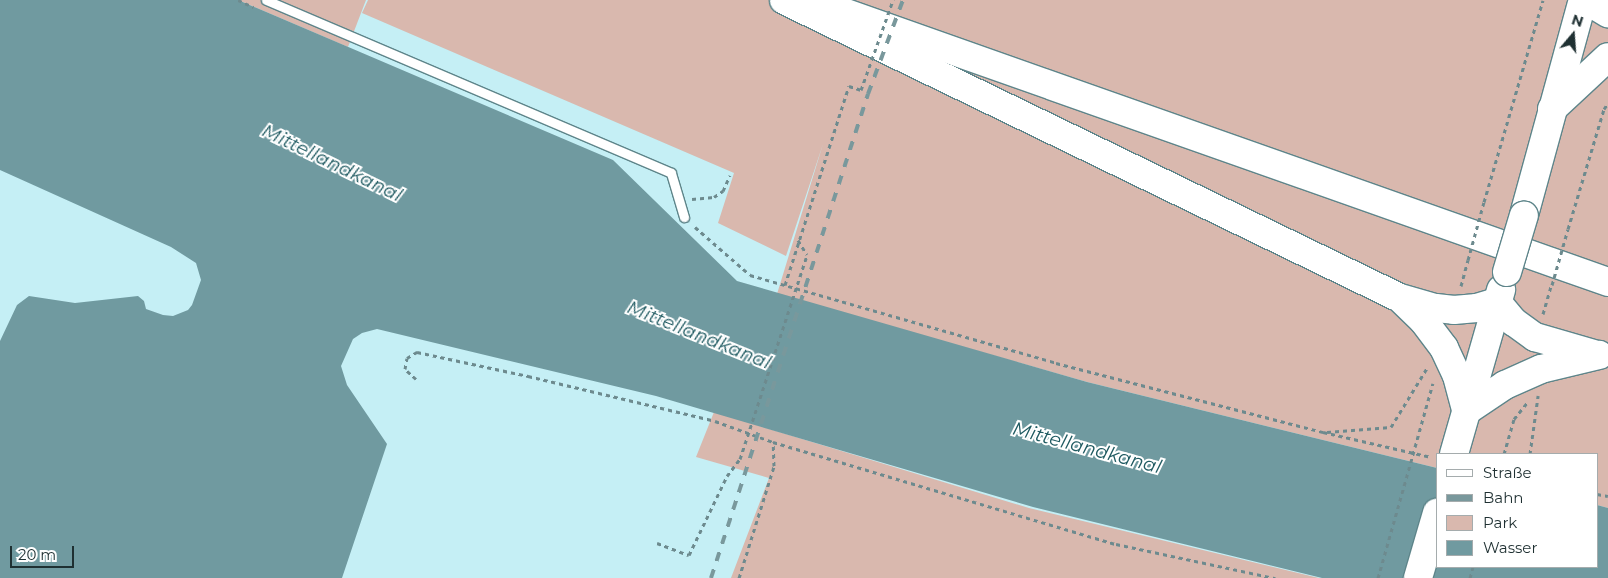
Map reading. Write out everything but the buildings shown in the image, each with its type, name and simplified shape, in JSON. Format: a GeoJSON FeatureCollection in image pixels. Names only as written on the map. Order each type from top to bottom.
{"type":"FeatureCollection","features":[{"type":"Feature","properties":{"kind":"main road"},"geometry":{"type":"LineString","coordinates":[[784,0],[1400,298],[1418,304],[1454,310],[1477,308],[1497,302]]}},
{"type":"Feature","properties":{"kind":"main road"},"geometry":{"type":"LineString","coordinates":[[809,0],[1608,282]]}},
{"type":"Feature","properties":{"kind":"main road"},"geometry":{"type":"LineString","coordinates":[[1454,453],[1585,0],[1608,13]]}},
{"type":"Feature","properties":{"kind":"main road"},"geometry":{"type":"LineString","coordinates":[[1552,109],[1608,58]]}},
{"type":"Feature","properties":{"kind":"main road"},"geometry":{"type":"LineString","coordinates":[[1400,298],[1423,320],[1444,348],[1458,376],[1466,411]]}},
{"type":"Feature","properties":{"kind":"main road"},"geometry":{"type":"LineString","coordinates":[[1497,302],[1514,322],[1535,337],[1604,356]]}},
{"type":"Feature","properties":{"kind":"main road"},"geometry":{"type":"LineString","coordinates":[[1466,411],[1505,385],[1541,368],[1604,356]]}},
{"type":"Feature","properties":{"kind":"main road"},"geometry":{"type":"LineString","coordinates":[[1418,578],[1436,516]]}},
{"type":"Feature","properties":{"kind":"lane"},"geometry":{"type":"LineString","coordinates":[[266,0],[671,173],[684,217]]}},
{"type":"Feature","properties":{"kind":"path"},"geometry":{"type":"LineString","coordinates":[[785,285],[798,239],[849,86],[860,90],[893,0]]}},
{"type":"Feature","properties":{"kind":"path"},"geometry":{"type":"LineString","coordinates":[[1468,260],[1543,0]]}},
{"type":"Feature","properties":{"kind":"path"},"geometry":{"type":"LineString","coordinates":[[1552,285],[1604,109],[1608,103]]}},
{"type":"Feature","properties":{"kind":"path"},"geometry":{"type":"LineString","coordinates":[[679,201],[714,198],[723,191],[730,175]]}},
{"type":"Feature","properties":{"kind":"path"},"geometry":{"type":"LineString","coordinates":[[684,217],[750,276],[1056,363],[1324,432],[1436,458]]}},
{"type":"Feature","properties":{"kind":"path"},"geometry":{"type":"LineString","coordinates":[[657,543],[689,554],[727,476],[740,459],[806,255],[798,239]]}},
{"type":"Feature","properties":{"kind":"path"},"geometry":{"type":"LineString","coordinates":[[416,379],[405,369],[407,358],[417,352],[715,421],[773,442],[1116,544],[1275,578]]}},
{"type":"Feature","properties":{"kind":"path"},"geometry":{"type":"LineString","coordinates":[[1324,432],[1392,426],[1428,368],[1433,367]]}},
{"type":"Feature","properties":{"kind":"path"},"geometry":{"type":"LineString","coordinates":[[1504,453],[1514,418],[1524,406],[1545,390],[1548,382],[1541,368]]}},
{"type":"Feature","properties":{"kind":"path"},"geometry":{"type":"LineString","coordinates":[[1530,453],[1538,395]]}},
{"type":"Feature","properties":{"kind":"path"},"geometry":{"type":"LineString","coordinates":[[739,578],[774,466],[773,442]]}},
{"type":"Feature","properties":{"kind":"path"},"geometry":{"type":"LineString","coordinates":[[1378,578],[1415,447]]}},
{"type":"Feature","properties":{"kind":"green space"},"geometry":{"type":"Polygon","coordinates":[[[238,0],[366,0],[348,47],[238,0]]]}},
{"type":"Feature","properties":{"kind":"green space"},"geometry":{"type":"Polygon","coordinates":[[[368,0],[1608,0],[1608,508],[1598,505],[1598,453],[1436,453],[1436,468],[1087,382],[777,294],[823,144],[786,256],[718,223],[734,173],[362,13],[368,0]]]}},
{"type":"Feature","properties":{"kind":"green space"},"geometry":{"type":"Polygon","coordinates":[[[714,412],[1029,508],[1319,578],[731,578],[769,478],[696,457],[714,412]]]}},
{"type":"Feature","properties":{"kind":"water","name":"Mittellandkanal"},"geometry":{"type":"Polygon","coordinates":[[[0,0],[238,0],[613,160],[737,281],[1087,382],[1436,468],[1436,568],[1598,568],[1598,505],[1608,508],[1608,578],[1322,578],[1033,507],[656,396],[377,329],[362,333],[353,339],[341,366],[347,385],[387,444],[342,578],[0,578],[0,341],[17,305],[29,296],[75,303],[138,296],[144,301],[146,309],[163,315],[173,316],[188,310],[192,305],[201,280],[196,263],[171,247],[0,170],[0,0]]]}},
{"type":"Feature","properties":{"kind":"railway"},"geometry":{"type":"LineString","coordinates":[[711,578],[868,94],[903,0]]}}]}
